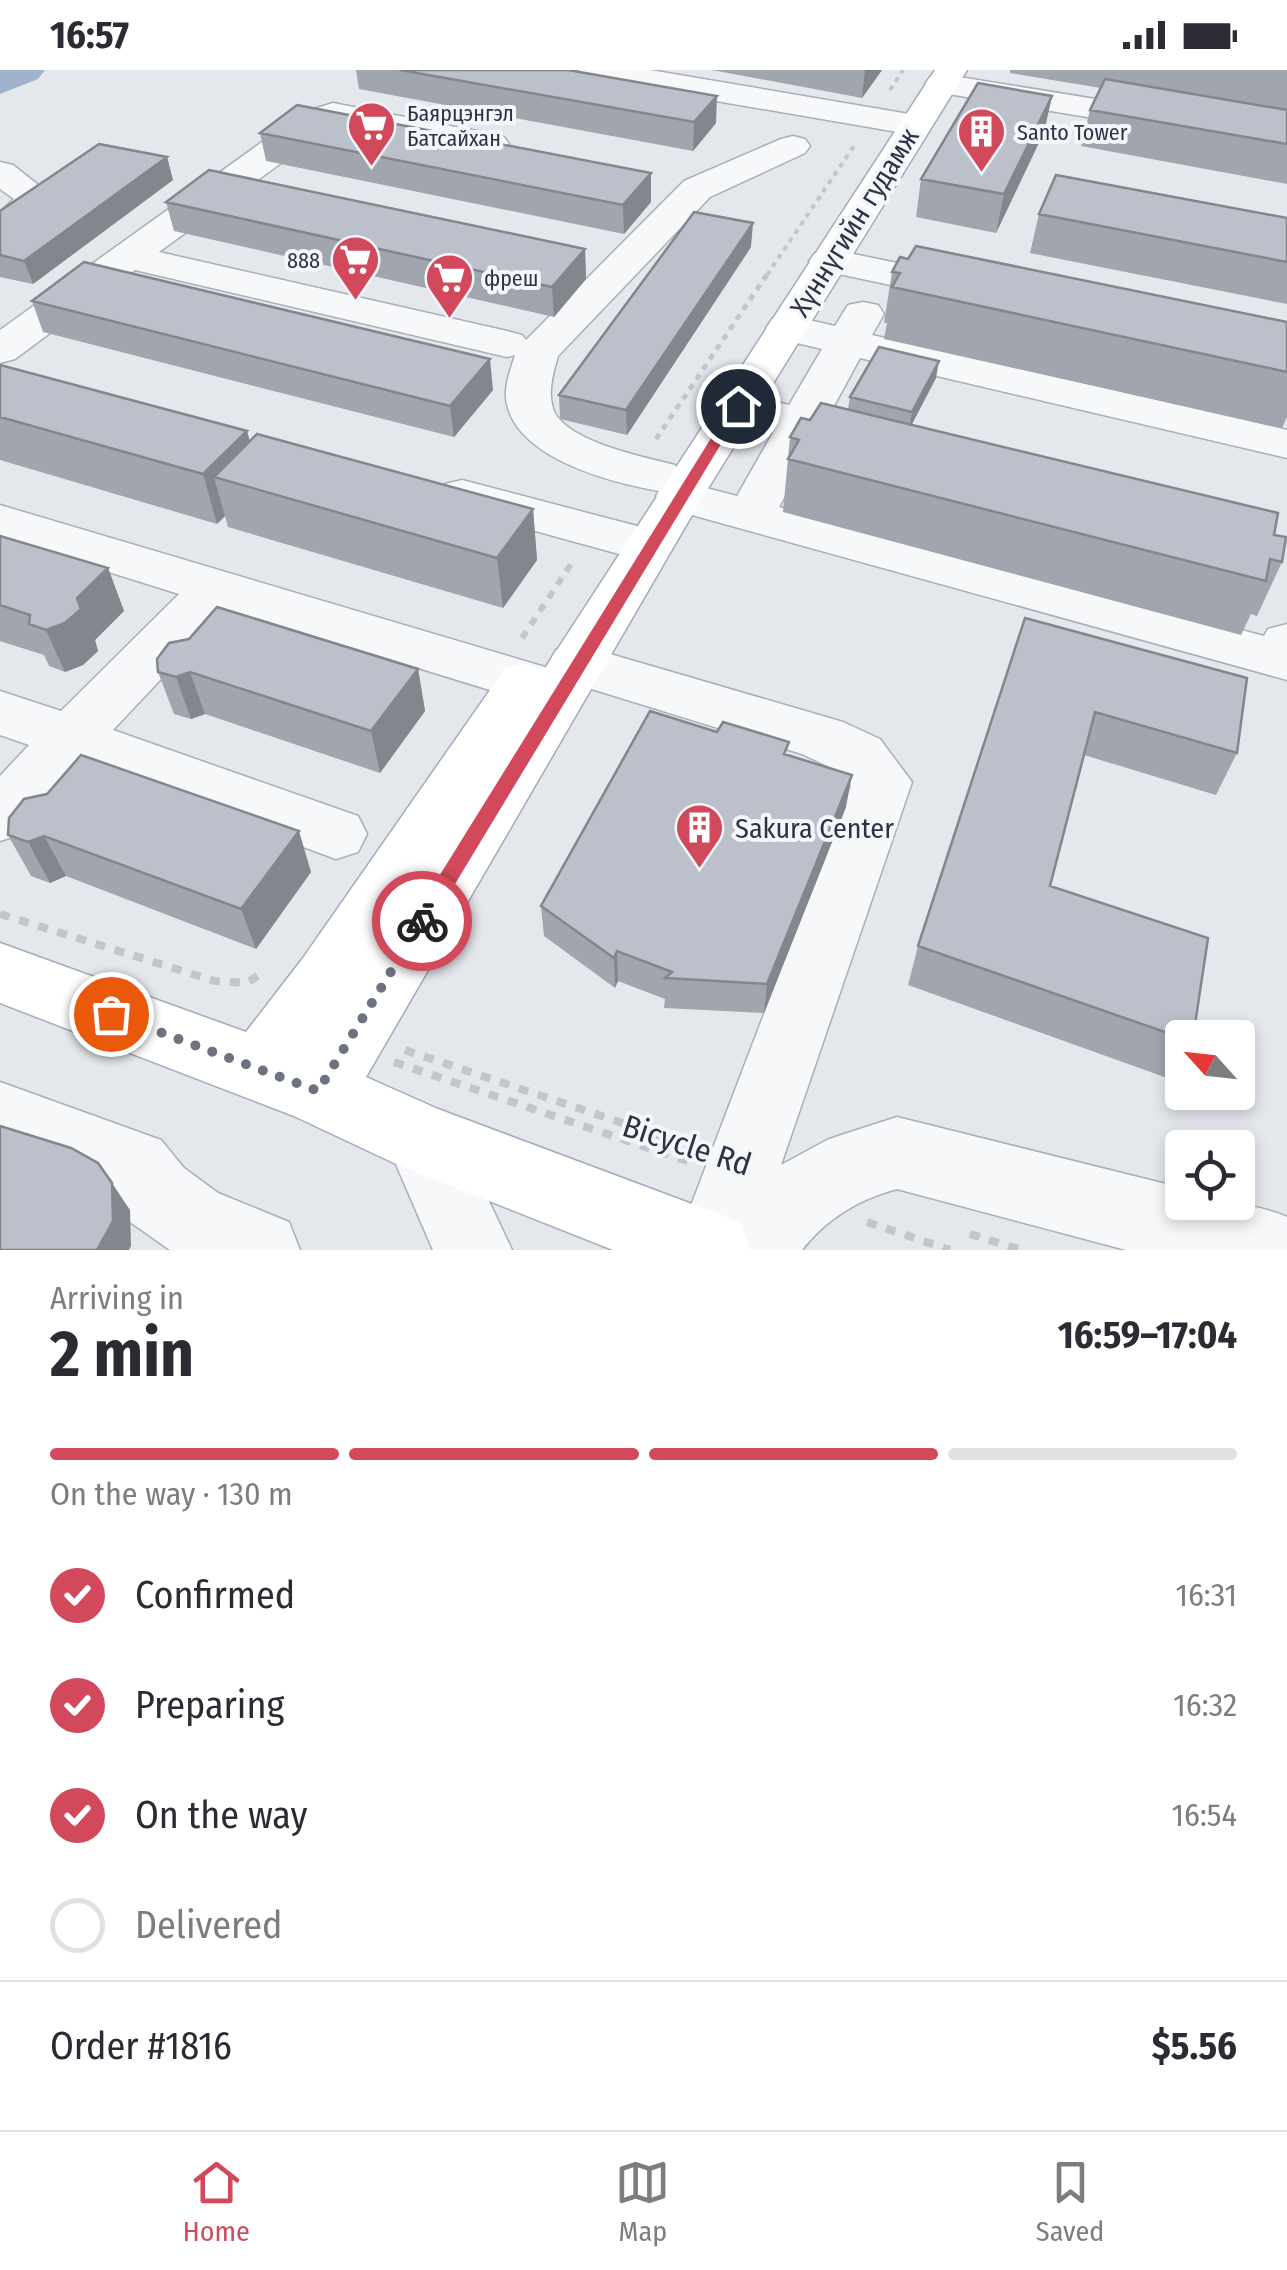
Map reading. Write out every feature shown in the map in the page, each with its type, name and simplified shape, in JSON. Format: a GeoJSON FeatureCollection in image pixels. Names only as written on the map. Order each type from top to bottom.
{"type":"FeatureCollection","features":[{"type":"Feature","properties":{"kind":"main road","name":"Хүннүгийн гудамж"},"geometry":{"type":"LineString","coordinates":[[329,1063],[606,535],[662,474],[738,406],[835,252],[919,98]]}},
{"type":"Feature","properties":{"kind":"main road","name":"Хүннүгийн гудамж"},"geometry":{"type":"LineString","coordinates":[[329,1063],[327,979],[662,474],[919,98]]}},
{"type":"Feature","properties":{"kind":"main road"},"geometry":{"type":"LineString","coordinates":[[0,973],[329,1063],[422,1139],[712,1250]]}},
{"type":"Feature","properties":{"kind":"street"},"geometry":{"type":"LineString","coordinates":[[594,70],[1287,127]]}},
{"type":"Feature","properties":{"kind":"street"},"geometry":{"type":"LineString","coordinates":[[919,98],[1287,140]]}},
{"type":"Feature","properties":{"kind":"street"},"geometry":{"type":"LineString","coordinates":[[0,350],[316,119],[333,112],[520,150]]}},
{"type":"Feature","properties":{"kind":"street"},"geometry":{"type":"LineString","coordinates":[[792,146],[697,189],[537,352],[526,379],[533,422],[556,443],[662,474],[750,515],[1284,661],[1287,643]]}},
{"type":"Feature","properties":{"kind":"street"},"geometry":{"type":"LineString","coordinates":[[0,229],[27,211],[34,196],[2,174]]}},
{"type":"Feature","properties":{"kind":"street"},"geometry":{"type":"LineString","coordinates":[[835,252],[1002,286],[888,274],[835,252]]}},
{"type":"Feature","properties":{"kind":"street"},"geometry":{"type":"LineString","coordinates":[[132,257],[507,344]]}},
{"type":"Feature","properties":{"kind":"street"},"geometry":{"type":"LineString","coordinates":[[750,515],[888,274]]}},
{"type":"Feature","properties":{"kind":"street"},"geometry":{"type":"LineString","coordinates":[[787,328],[1287,444]]}},
{"type":"Feature","properties":{"kind":"street"},"geometry":{"type":"LineString","coordinates":[[738,406],[914,449]]}},
{"type":"Feature","properties":{"kind":"street"},"geometry":{"type":"LineString","coordinates":[[421,484],[606,535]]}},
{"type":"Feature","properties":{"kind":"street"},"geometry":{"type":"LineString","coordinates":[[0,522],[217,587],[533,673],[822,738],[859,755],[882,782],[760,1198],[712,1250]]}},
{"type":"Feature","properties":{"kind":"street"},"geometry":{"type":"LineString","coordinates":[[0,818],[70,738],[217,587]]}},
{"type":"Feature","properties":{"kind":"street"},"geometry":{"type":"LineString","coordinates":[[0,712],[336,834]]}},
{"type":"Feature","properties":{"kind":"street"},"geometry":{"type":"LineString","coordinates":[[0,1117],[135,1166],[157,1195],[191,1220],[257,1249]]}},
{"type":"Feature","properties":{"kind":"street"},"geometry":{"type":"LineString","coordinates":[[422,1139],[473,1250]]}},
{"type":"Feature","properties":{"kind":"street"},"geometry":{"type":"LineString","coordinates":[[760,1198],[897,1153],[1273,1250]]}},
{"type":"Feature","properties":{"kind":"path"},"geometry":{"type":"LineString","coordinates":[[662,474],[919,98]]}},
{"type":"Feature","properties":{"kind":"path"},"geometry":{"type":"LineString","coordinates":[[533,673],[606,535]]}},
{"type":"Feature","properties":{"kind":"path"},"geometry":{"type":"LineString","coordinates":[[0,914],[215,980],[248,983],[278,962]]}},
{"type":"Feature","properties":{"kind":"path"},"geometry":{"type":"LineString","coordinates":[[329,1063],[760,1198],[950,1250]]}},
{"type":"Feature","properties":{"kind":"path","name":"Bicycle Rd"},"geometry":{"type":"LineString","coordinates":[[329,1063],[760,1198]]}},
{"type":"Feature","properties":{"kind":"path"},"geometry":{"type":"LineString","coordinates":[[965,1232],[1022,1250]]}},
{"type":"Feature","properties":{"kind":"building"},"geometry":{"type":"Polygon","coordinates":[[[400,70],[568,70],[717,96],[694,122],[400,70]]]}},
{"type":"Feature","properties":{"kind":"building"},"geometry":{"type":"Polygon","coordinates":[[[1105,79],[1287,110],[1287,144],[1090,110],[1105,79]]]}},
{"type":"Feature","properties":{"kind":"building"},"geometry":{"type":"Polygon","coordinates":[[[978,83],[1052,96],[1004,194],[921,179],[978,83]]]}},
{"type":"Feature","properties":{"kind":"building"},"geometry":{"type":"Polygon","coordinates":[[[297,105],[651,173],[623,205],[260,133],[297,105]]]}},
{"type":"Feature","properties":{"kind":"building"},"geometry":{"type":"Polygon","coordinates":[[[99,144],[167,157],[24,261],[0,255],[0,211],[99,144]]]}},
{"type":"Feature","properties":{"kind":"building"},"geometry":{"type":"Polygon","coordinates":[[[209,170],[585,249],[552,287],[166,202],[209,170]]]}},
{"type":"Feature","properties":{"kind":"building"},"geometry":{"type":"Polygon","coordinates":[[[1056,175],[1287,218],[1287,262],[1039,214],[1056,175]]]}},
{"type":"Feature","properties":{"kind":"building"},"geometry":{"type":"Polygon","coordinates":[[[694,212],[753,223],[626,410],[559,395],[694,212]]]}},
{"type":"Feature","properties":{"kind":"building"},"geometry":{"type":"Polygon","coordinates":[[[916,246],[1287,322],[1287,372],[892,287],[900,273],[892,272],[900,257],[908,259],[916,246]]]}},
{"type":"Feature","properties":{"kind":"building"},"geometry":{"type":"Polygon","coordinates":[[[84,262],[490,359],[450,406],[32,301],[84,262]]]}},
{"type":"Feature","properties":{"kind":"building"},"geometry":{"type":"Polygon","coordinates":[[[879,347],[939,361],[912,412],[850,397],[879,347]]]}},
{"type":"Feature","properties":{"kind":"building"},"geometry":{"type":"Polygon","coordinates":[[[0,365],[247,431],[203,474],[0,417],[0,365]]]}},
{"type":"Feature","properties":{"kind":"building"},"geometry":{"type":"Polygon","coordinates":[[[821,403],[1278,513],[1274,535],[1286,537],[1282,562],[1270,559],[1266,581],[788,459],[799,440],[790,437],[801,418],[810,420],[821,403]]]}},
{"type":"Feature","properties":{"kind":"building"},"geometry":{"type":"Polygon","coordinates":[[[257,434],[533,509],[497,558],[214,477],[257,434]]]}},
{"type":"Feature","properties":{"kind":"building"},"geometry":{"type":"Polygon","coordinates":[[[0,536],[108,568],[77,598],[81,609],[65,623],[46,630],[29,624],[30,615],[0,605],[0,536]]]}},
{"type":"Feature","properties":{"kind":"building"},"geometry":{"type":"Polygon","coordinates":[[[217,607],[418,669],[371,731],[190,672],[176,677],[158,672],[157,659],[169,643],[189,639],[217,607]]]}},
{"type":"Feature","properties":{"kind":"building"},"geometry":{"type":"Polygon","coordinates":[[[1025,618],[1247,678],[1237,753],[1095,712],[1050,886],[1208,938],[1196,1020],[1165,1020],[1165,1032],[918,946],[1025,618]]]}},
{"type":"Feature","properties":{"kind":"building","name":"Sakura Center"},"geometry":{"type":"Polygon","coordinates":[[[650,711],[717,732],[723,722],[789,742],[784,754],[852,775],[767,984],[665,978],[672,972],[617,951],[614,958],[541,906],[650,711]]]}},
{"type":"Feature","properties":{"kind":"building"},"geometry":{"type":"Polygon","coordinates":[[[81,755],[299,831],[241,909],[44,836],[28,842],[8,835],[9,818],[24,799],[47,794],[81,755]]]}},
{"type":"Feature","properties":{"kind":"building"},"geometry":{"type":"Polygon","coordinates":[[[0,1126],[71,1148],[98,1163],[112,1183],[113,1221],[97,1250],[0,1250],[0,1126]]]}},
{"type":"Feature","properties":{"kind":"waterway"},"geometry":{"type":"LineString","coordinates":[[0,81],[23,70]]}},
{"type":"Feature","properties":{"kind":"way so far"},"geometry":{"type":"LineString","coordinates":[[111,1014],[318,1091],[422,921]]}},
{"type":"Feature","properties":{"kind":"place","name":"Баярцэнгэл Батсайхан"},"geometry":{"type":"Point","coordinates":[372,168]}},
{"type":"Feature","properties":{"kind":"place","name":"Santo Tower"},"geometry":{"type":"Point","coordinates":[982,174]}},
{"type":"Feature","properties":{"kind":"place","name":"888"},"geometry":{"type":"Point","coordinates":[355,302]}},
{"type":"Feature","properties":{"kind":"place","name":"фреш"},"geometry":{"type":"Point","coordinates":[449,320]}},
{"type":"Feature","properties":{"kind":"place","name":"Sakura Center"},"geometry":{"type":"Point","coordinates":[700,870]}},
{"type":"Feature","properties":{"kind":"route"},"geometry":{"type":"LineString","coordinates":[[422,921],[738,406]]}}]}
